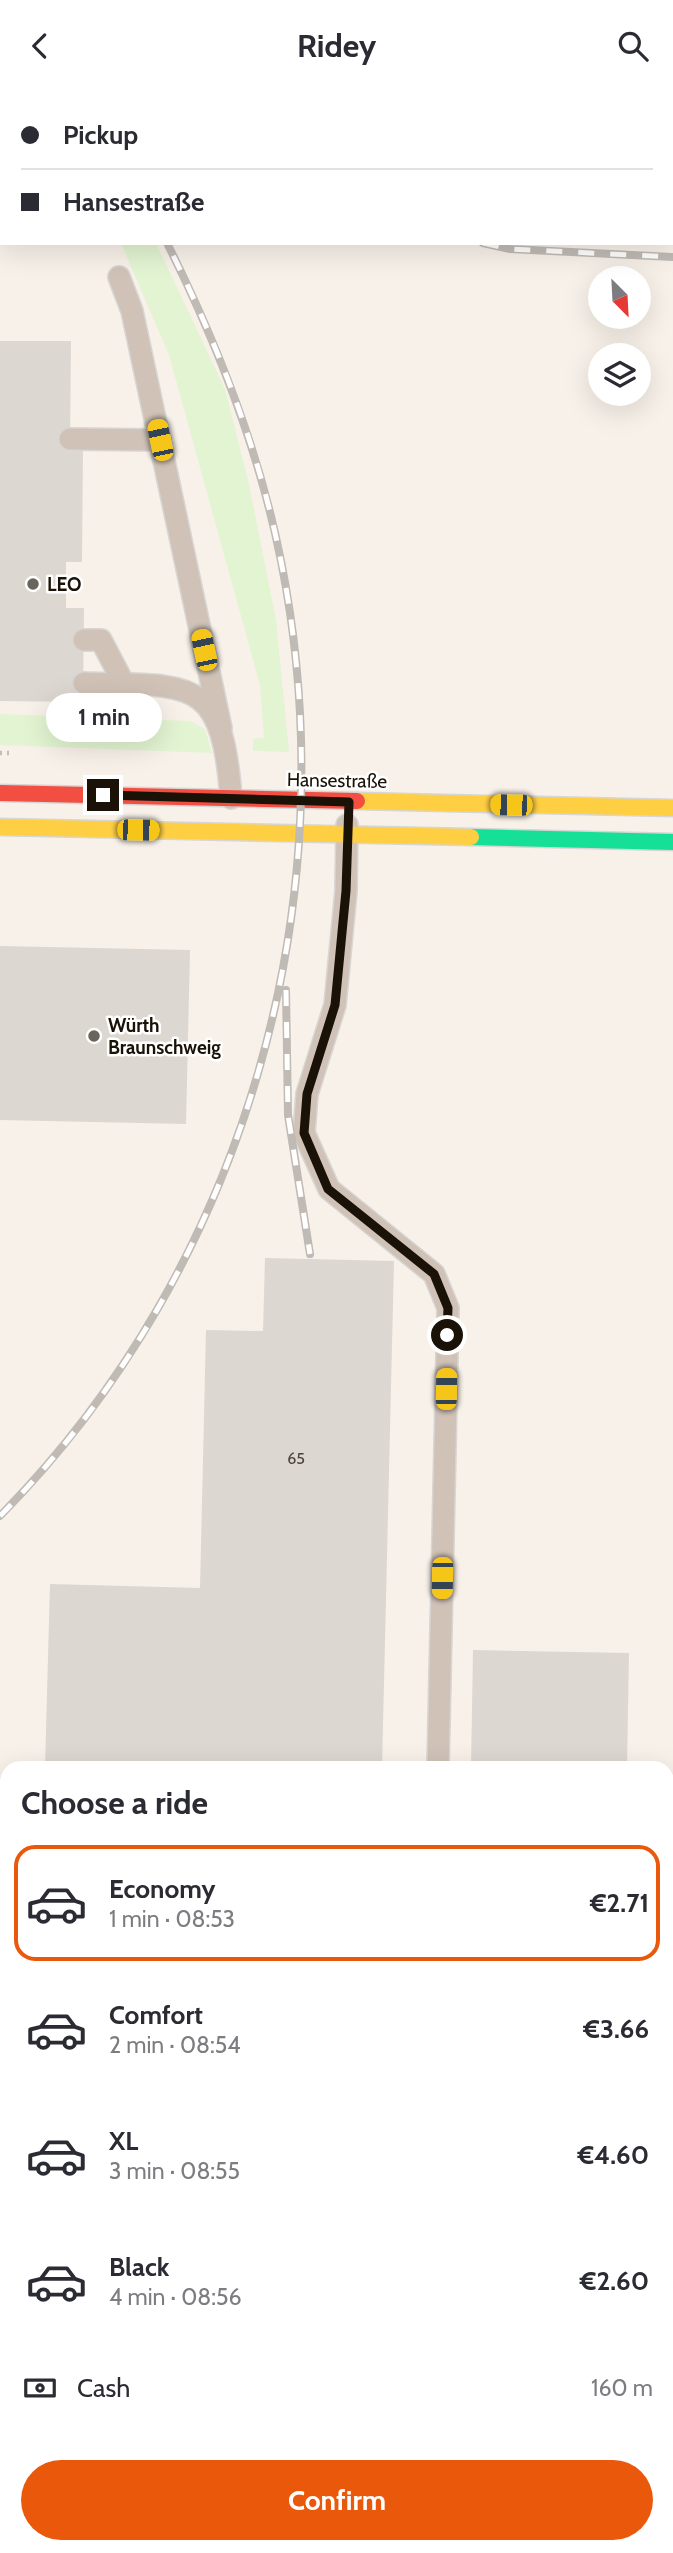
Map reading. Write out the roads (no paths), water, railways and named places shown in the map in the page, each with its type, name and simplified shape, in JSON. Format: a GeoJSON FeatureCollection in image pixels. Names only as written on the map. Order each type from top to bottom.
{"type":"FeatureCollection","features":[{"type":"Feature","properties":{"kind":"main road","name":"Hansestraße"},"geometry":{"type":"LineString","coordinates":[[0,793],[673,808]]}},
{"type":"Feature","properties":{"kind":"main road"},"geometry":{"type":"LineString","coordinates":[[0,827],[673,842]]}},
{"type":"Feature","properties":{"kind":"lane"},"geometry":{"type":"LineString","coordinates":[[119,277],[132,311],[160,440],[228,760],[231,798]]}},
{"type":"Feature","properties":{"kind":"lane"},"geometry":{"type":"LineString","coordinates":[[70,439],[160,440]]}},
{"type":"Feature","properties":{"kind":"lane"},"geometry":{"type":"LineString","coordinates":[[84,640],[101,640],[124,684]]}},
{"type":"Feature","properties":{"kind":"lane"},"geometry":{"type":"LineString","coordinates":[[83,683],[173,685],[206,701],[221,728]]}},
{"type":"Feature","properties":{"kind":"lane"},"geometry":{"type":"LineString","coordinates":[[349,802],[346,891],[335,1005],[307,1094],[304,1133],[328,1189],[434,1274],[448,1308],[438,1761]]}},
{"type":"Feature","properties":{"kind":"railway"},"geometry":{"type":"LineString","coordinates":[[0,1516],[85,1418],[157,1310],[215,1195],[258,1073],[287,948],[300,819],[298,690],[281,561],[261,478],[235,398],[168,245]]}},
{"type":"Feature","properties":{"kind":"railway"},"geometry":{"type":"LineString","coordinates":[[492,245],[510,249],[673,257]]}},
{"type":"Feature","properties":{"kind":"railway"},"geometry":{"type":"LineString","coordinates":[[286,990],[288,1115],[310,1254]]}},
{"type":"Feature","properties":{"kind":"place","name":"LEO"},"geometry":{"type":"Point","coordinates":[33,584]}},
{"type":"Feature","properties":{"kind":"place","name":"Würth Braunschweig"},"geometry":{"type":"Point","coordinates":[94,1036]}}]}
